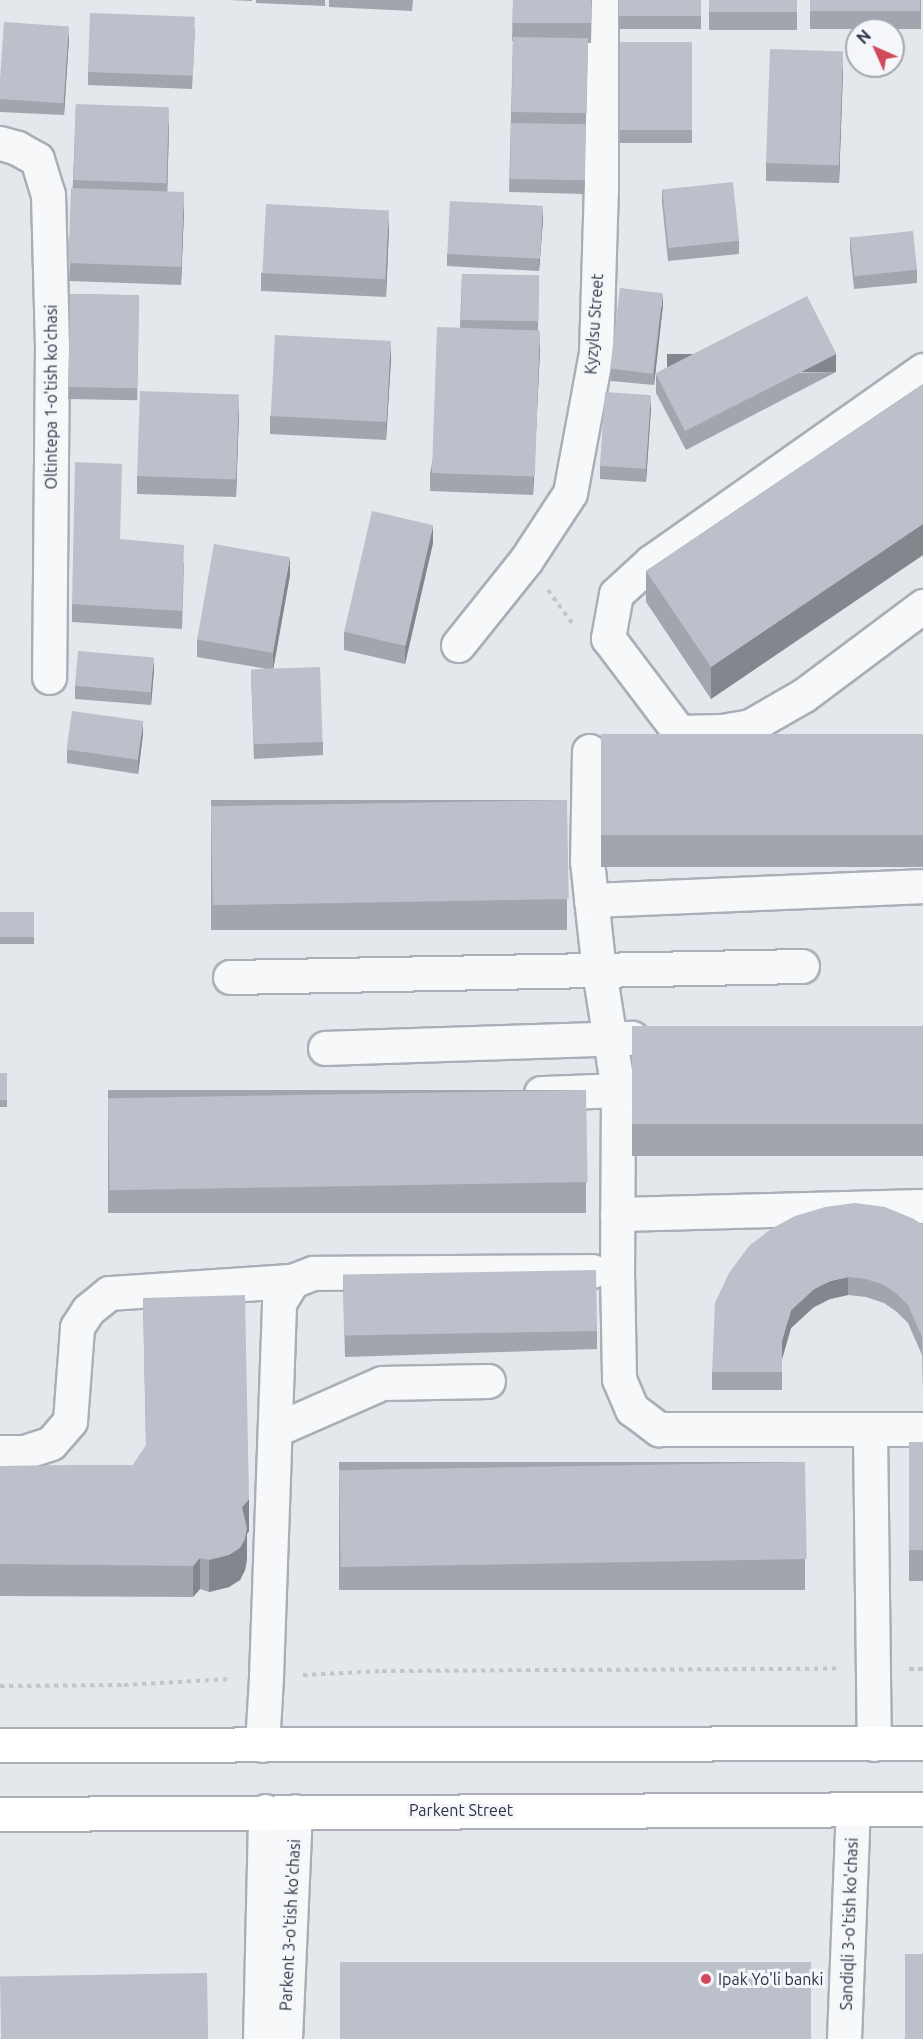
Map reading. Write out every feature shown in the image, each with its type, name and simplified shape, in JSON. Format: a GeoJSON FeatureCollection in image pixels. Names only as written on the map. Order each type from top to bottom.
{"type":"FeatureCollection","features":[{"type":"Feature","properties":{"kind":"main road"},"geometry":{"type":"LineString","coordinates":[[0,1745],[923,1743]]}},
{"type":"Feature","properties":{"kind":"main road","name":"Parkent Street"},"geometry":{"type":"LineString","coordinates":[[0,1814],[923,1809]]}},
{"type":"Feature","properties":{"kind":"street","name":"Kyzylsu Street"},"geometry":{"type":"LineString","coordinates":[[458,645],[526,560],[570,493],[596,353],[601,189],[601,0]]}},
{"type":"Feature","properties":{"kind":"street","name":"Oltintepa 1-o'tish ko'chasi"},"geometry":{"type":"LineString","coordinates":[[0,143],[17,148],[37,159],[48,195],[52,345],[49,677]]}},
{"type":"Feature","properties":{"kind":"street"},"geometry":{"type":"LineString","coordinates":[[923,370],[652,561],[616,594],[608,638],[679,732],[722,731],[750,726],[804,695],[923,606]]}},
{"type":"Feature","properties":{"kind":"street"},"geometry":{"type":"LineString","coordinates":[[590,752],[587,861],[599,971],[618,1090],[616,1271],[619,1379],[632,1409],[659,1429],[923,1429]]}},
{"type":"Feature","properties":{"kind":"street"},"geometry":{"type":"LineString","coordinates":[[591,900],[921,886]]}},
{"type":"Feature","properties":{"kind":"street"},"geometry":{"type":"LineString","coordinates":[[230,977],[802,966]]}},
{"type":"Feature","properties":{"kind":"street"},"geometry":{"type":"LineString","coordinates":[[325,1048],[657,1038]]}},
{"type":"Feature","properties":{"kind":"street"},"geometry":{"type":"LineString","coordinates":[[511,1094],[618,1090]]}},
{"type":"Feature","properties":{"kind":"street"},"geometry":{"type":"LineString","coordinates":[[617,1214],[923,1206]]}},
{"type":"Feature","properties":{"kind":"street"},"geometry":{"type":"LineString","coordinates":[[0,1452],[24,1452],[51,1443],[70,1421],[77,1327],[88,1310],[109,1293],[291,1281],[313,1273],[616,1271]]}},
{"type":"Feature","properties":{"kind":"street"},"geometry":{"type":"LineString","coordinates":[[262,1745],[279,1303],[291,1281]]}},
{"type":"Feature","properties":{"kind":"street"},"geometry":{"type":"LineString","coordinates":[[275,1430],[382,1383],[488,1381]]}},
{"type":"Feature","properties":{"kind":"street"},"geometry":{"type":"LineString","coordinates":[[870,1430],[874,1744]]}},
{"type":"Feature","properties":{"kind":"street","name":"Sandiqli 3-o'tish ko'chasi"},"geometry":{"type":"LineString","coordinates":[[844,2039],[853,1809]]}},
{"type":"Feature","properties":{"kind":"street"},"geometry":{"type":"LineString","coordinates":[[260,2039],[280,1811]]}},
{"type":"Feature","properties":{"kind":"street","name":"Parkent 3-o'tish ko'chasi"},"geometry":{"type":"LineString","coordinates":[[280,1811],[285,2039]]}},
{"type":"Feature","properties":{"kind":"path"},"geometry":{"type":"LineString","coordinates":[[0,1686],[124,1685],[382,1671],[923,1669]]}},
{"type":"Feature","properties":{"kind":"building"},"geometry":{"type":"Polygon","coordinates":[[[513,0],[591,0],[591,23],[513,23],[513,0]]]}},
{"type":"Feature","properties":{"kind":"building"},"geometry":{"type":"Polygon","coordinates":[[[619,0],[701,0],[701,16],[619,16],[619,0]]]}},
{"type":"Feature","properties":{"kind":"building"},"geometry":{"type":"Polygon","coordinates":[[[709,0],[797,0],[797,12],[709,12],[709,0]]]}},
{"type":"Feature","properties":{"kind":"building"},"geometry":{"type":"Polygon","coordinates":[[[810,0],[920,0],[920,11],[810,11],[810,0]]]}},
{"type":"Feature","properties":{"kind":"building"},"geometry":{"type":"Polygon","coordinates":[[[90,13],[195,17],[193,76],[88,72],[90,13]]]}},
{"type":"Feature","properties":{"kind":"building"},"geometry":{"type":"Polygon","coordinates":[[[4,22],[69,27],[63,103],[0,99],[4,22]]]}},
{"type":"Feature","properties":{"kind":"building"},"geometry":{"type":"Polygon","coordinates":[[[513,37],[588,38],[587,113],[512,112],[513,37]]]}},
{"type":"Feature","properties":{"kind":"building"},"geometry":{"type":"Polygon","coordinates":[[[620,42],[692,42],[692,130],[620,130],[620,42]]]}},
{"type":"Feature","properties":{"kind":"building"},"geometry":{"type":"Polygon","coordinates":[[[770,49],[843,52],[839,165],[766,163],[770,49]]]}},
{"type":"Feature","properties":{"kind":"building"},"geometry":{"type":"Polygon","coordinates":[[[76,104],[169,107],[166,183],[73,180],[76,104]]]}},
{"type":"Feature","properties":{"kind":"building"},"geometry":{"type":"Polygon","coordinates":[[[511,123],[586,124],[585,180],[510,179],[511,123]]]}},
{"type":"Feature","properties":{"kind":"building"},"geometry":{"type":"Polygon","coordinates":[[[733,182],[739,241],[669,248],[662,189],[733,182]]]}},
{"type":"Feature","properties":{"kind":"building"},"geometry":{"type":"Polygon","coordinates":[[[71,188],[184,192],[181,267],[68,263],[71,188]]]}},
{"type":"Feature","properties":{"kind":"building"},"geometry":{"type":"Polygon","coordinates":[[[450,201],[543,206],[540,259],[447,254],[450,201]]]}},
{"type":"Feature","properties":{"kind":"building"},"geometry":{"type":"Polygon","coordinates":[[[266,204],[389,210],[385,279],[262,273],[266,204]]]}},
{"type":"Feature","properties":{"kind":"building"},"geometry":{"type":"Polygon","coordinates":[[[913,231],[917,270],[854,276],[850,238],[913,231]]]}},
{"type":"Feature","properties":{"kind":"building"},"geometry":{"type":"Polygon","coordinates":[[[462,274],[539,275],[538,321],[461,320],[462,274]]]}},
{"type":"Feature","properties":{"kind":"building"},"geometry":{"type":"Polygon","coordinates":[[[620,288],[663,293],[653,374],[610,368],[620,288]]]}},
{"type":"Feature","properties":{"kind":"building"},"geometry":{"type":"Polygon","coordinates":[[[70,294],[139,295],[137,388],[68,387],[70,294]]]}},
{"type":"Feature","properties":{"kind":"building"},"geometry":{"type":"Polygon","coordinates":[[[807,296],[837,354],[685,431],[656,373],[807,296]]]}},
{"type":"Feature","properties":{"kind":"building"},"geometry":{"type":"Polygon","coordinates":[[[437,327],[540,331],[535,477],[432,473],[437,327]]]}},
{"type":"Feature","properties":{"kind":"building"},"geometry":{"type":"Polygon","coordinates":[[[275,335],[391,341],[387,422],[271,416],[275,335]]]}},
{"type":"Feature","properties":{"kind":"building"},"geometry":{"type":"Polygon","coordinates":[[[923,384],[923,524],[711,667],[646,571],[923,384]]]}},
{"type":"Feature","properties":{"kind":"building"},"geometry":{"type":"Polygon","coordinates":[[[140,391],[239,394],[236,479],[137,476],[140,391]]]}},
{"type":"Feature","properties":{"kind":"building"},"geometry":{"type":"Polygon","coordinates":[[[605,392],[651,395],[646,469],[600,466],[605,392]]]}},
{"type":"Feature","properties":{"kind":"building"},"geometry":{"type":"Polygon","coordinates":[[[75,462],[122,464],[120,539],[184,545],[182,611],[72,604],[75,462]]]}},
{"type":"Feature","properties":{"kind":"building"},"geometry":{"type":"Polygon","coordinates":[[[372,511],[433,525],[405,646],[344,632],[372,511]]]}},
{"type":"Feature","properties":{"kind":"building"},"geometry":{"type":"Polygon","coordinates":[[[214,544],[290,557],[273,653],[197,640],[214,544]]]}},
{"type":"Feature","properties":{"kind":"building"},"geometry":{"type":"Polygon","coordinates":[[[78,651],[154,658],[151,692],[75,686],[78,651]]]}},
{"type":"Feature","properties":{"kind":"building"},"geometry":{"type":"Polygon","coordinates":[[[320,667],[323,742],[254,744],[251,669],[320,667]]]}},
{"type":"Feature","properties":{"kind":"building"},"geometry":{"type":"Polygon","coordinates":[[[72,711],[143,721],[138,760],[67,750],[72,711]]]}},
{"type":"Feature","properties":{"kind":"building"},"geometry":{"type":"Polygon","coordinates":[[[601,734],[923,734],[923,835],[601,835],[601,734]]]}},
{"type":"Feature","properties":{"kind":"building"},"geometry":{"type":"Polygon","coordinates":[[[567,800],[569,899],[213,905],[211,806],[567,800]]]}},
{"type":"Feature","properties":{"kind":"building"},"geometry":{"type":"Polygon","coordinates":[[[0,912],[34,912],[34,937],[0,937],[0,912]]]}},
{"type":"Feature","properties":{"kind":"building"},"geometry":{"type":"Polygon","coordinates":[[[632,1026],[923,1026],[923,1124],[632,1124],[632,1026]]]}},
{"type":"Feature","properties":{"kind":"building"},"geometry":{"type":"Polygon","coordinates":[[[0,1073],[7,1073],[7,1100],[0,1100],[0,1073]]]}},
{"type":"Feature","properties":{"kind":"building"},"geometry":{"type":"Polygon","coordinates":[[[586,1090],[588,1182],[110,1190],[108,1098],[586,1090]]]}},
{"type":"Feature","properties":{"kind":"building"},"geometry":{"type":"Polygon","coordinates":[[[855,1203],[885,1207],[923,1225],[923,1373],[922,1337],[908,1305],[884,1285],[866,1279],[848,1277],[830,1281],[814,1289],[791,1310],[782,1341],[782,1372],[712,1372],[715,1303],[729,1273],[749,1246],[771,1229],[795,1216],[825,1207],[855,1203]]]}},
{"type":"Feature","properties":{"kind":"building"},"geometry":{"type":"Polygon","coordinates":[[[596,1270],[597,1331],[344,1335],[343,1274],[596,1270]]]}},
{"type":"Feature","properties":{"kind":"building"},"geometry":{"type":"Polygon","coordinates":[[[245,1295],[249,1499],[242,1507],[247,1528],[240,1548],[229,1555],[209,1560],[200,1558],[193,1566],[0,1564],[0,1466],[133,1465],[146,1445],[143,1298],[245,1295]]]}},
{"type":"Feature","properties":{"kind":"building"},"geometry":{"type":"Polygon","coordinates":[[[909,1442],[923,1442],[923,1550],[909,1550],[909,1442]]]}},
{"type":"Feature","properties":{"kind":"building"},"geometry":{"type":"Polygon","coordinates":[[[805,1462],[807,1559],[341,1567],[339,1470],[805,1462]]]}},
{"type":"Feature","properties":{"kind":"building"},"geometry":{"type":"Polygon","coordinates":[[[905,1954],[923,1954],[923,2039],[905,2039],[905,1954]]]}},
{"type":"Feature","properties":{"kind":"building"},"geometry":{"type":"Polygon","coordinates":[[[340,1962],[811,1962],[811,2039],[340,2039],[340,1962]]]}},
{"type":"Feature","properties":{"kind":"building"},"geometry":{"type":"Polygon","coordinates":[[[207,1973],[208,2039],[1,2039],[0,1977],[207,1973]]]}},
{"type":"Feature","properties":{"kind":"place","name":"Ipak Yo'li banki"},"geometry":{"type":"Point","coordinates":[706,1979]}}]}
